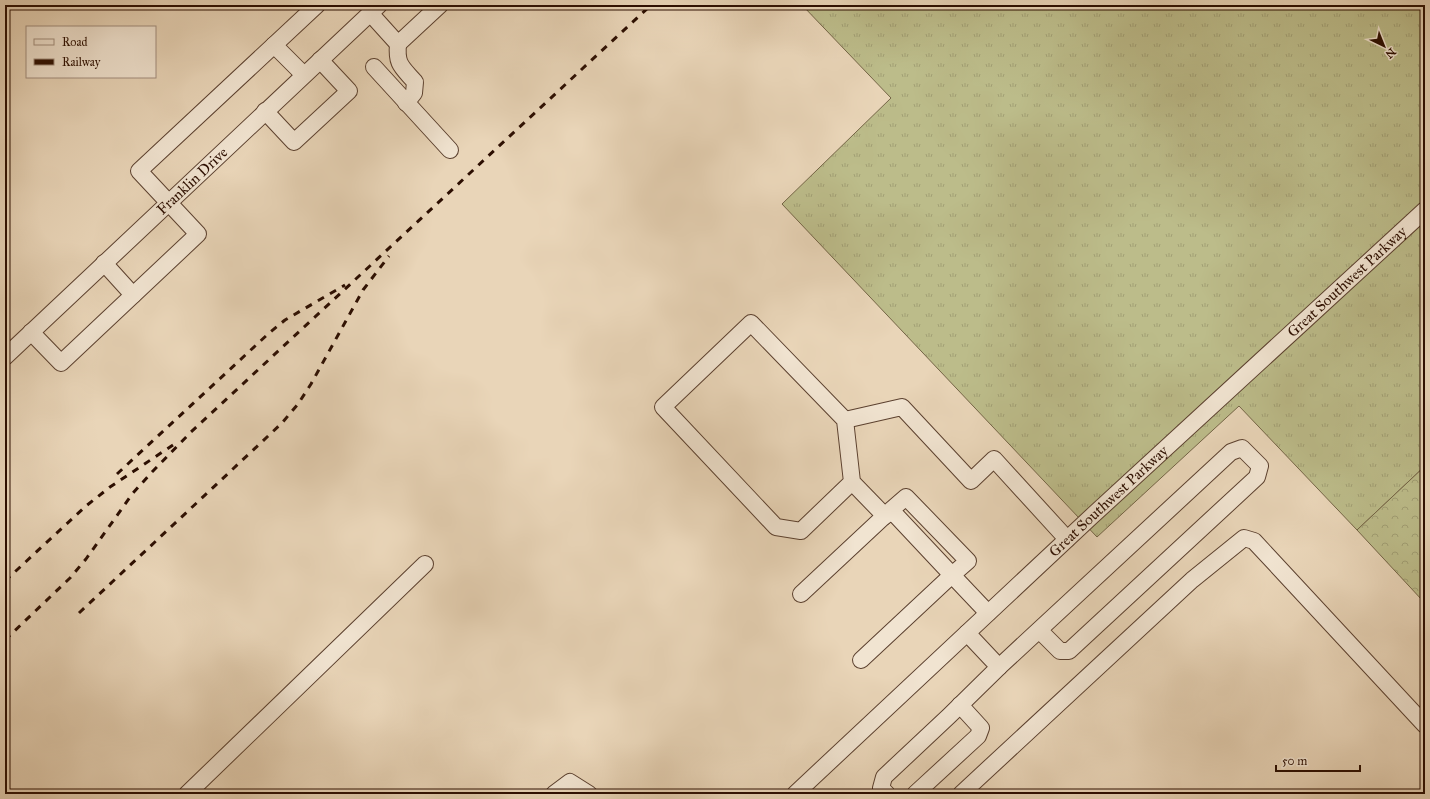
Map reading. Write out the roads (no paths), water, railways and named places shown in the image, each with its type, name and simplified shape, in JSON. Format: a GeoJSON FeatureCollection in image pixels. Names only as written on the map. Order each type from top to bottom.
{"type":"FeatureCollection","features":[{"type":"Feature","properties":{"kind":"street"},"geometry":{"type":"LineString","coordinates":[[31,332],[60,363],[198,234],[139,171],[317,5]]}},
{"type":"Feature","properties":{"kind":"street"},"geometry":{"type":"LineString","coordinates":[[406,103],[414,93],[415,82],[399,64],[397,52],[398,44],[440,5]]}},
{"type":"Feature","properties":{"kind":"street"},"geometry":{"type":"LineString","coordinates":[[374,9],[398,44]]}},
{"type":"Feature","properties":{"kind":"street","name":"Franklin Drive"},"geometry":{"type":"LineString","coordinates":[[5,357],[374,9]]}},
{"type":"Feature","properties":{"kind":"street"},"geometry":{"type":"LineString","coordinates":[[274,45],[304,75]]}},
{"type":"Feature","properties":{"kind":"street"},"geometry":{"type":"LineString","coordinates":[[265,111],[294,142],[349,91],[320,60]]}},
{"type":"Feature","properties":{"kind":"street"},"geometry":{"type":"LineString","coordinates":[[374,68],[450,150]]}},
{"type":"Feature","properties":{"kind":"street","name":"Great Southwest Parkway"},"geometry":{"type":"LineString","coordinates":[[795,794],[1068,539],[1425,210]]}},
{"type":"Feature","properties":{"kind":"street"},"geometry":{"type":"LineString","coordinates":[[104,263],[133,294]]}},
{"type":"Feature","properties":{"kind":"street"},"geometry":{"type":"LineString","coordinates":[[852,482],[801,531],[776,527],[663,407],[751,323],[845,420],[852,482],[888,513],[952,575],[988,614]]}},
{"type":"Feature","properties":{"kind":"street"},"geometry":{"type":"LineString","coordinates":[[845,420],[902,407],[971,481],[994,459],[1068,539]]}},
{"type":"Feature","properties":{"kind":"street"},"geometry":{"type":"LineString","coordinates":[[887,794],[881,788],[884,777],[999,667],[1230,452],[1242,448],[1260,466],[1257,477],[1069,651],[1060,651],[1039,630]]}},
{"type":"Feature","properties":{"kind":"street"},"geometry":{"type":"LineString","coordinates":[[801,594],[906,497],[968,561],[861,660]]}},
{"type":"Feature","properties":{"kind":"street"},"geometry":{"type":"LineString","coordinates":[[961,794],[1192,580],[1244,538],[1254,541],[1425,725]]}},
{"type":"Feature","properties":{"kind":"street"},"geometry":{"type":"LineString","coordinates":[[187,794],[425,564]]}},
{"type":"Feature","properties":{"kind":"street"},"geometry":{"type":"LineString","coordinates":[[967,633],[999,667]]}},
{"type":"Feature","properties":{"kind":"street"},"geometry":{"type":"LineString","coordinates":[[915,794],[978,736],[981,728],[960,705]]}},
{"type":"Feature","properties":{"kind":"street"},"geometry":{"type":"LineString","coordinates":[[554,794],[570,782],[589,794]]}},
{"type":"Feature","properties":{"kind":"railway"},"geometry":{"type":"LineString","coordinates":[[5,640],[70,578],[86,559],[133,493],[191,432],[651,5]]}},
{"type":"Feature","properties":{"kind":"railway"},"geometry":{"type":"LineString","coordinates":[[79,613],[282,423],[298,404],[311,384],[363,290],[389,256]]}},
{"type":"Feature","properties":{"kind":"railway"},"geometry":{"type":"LineString","coordinates":[[117,474],[268,334],[285,320],[345,285]]}},
{"type":"Feature","properties":{"kind":"railway"},"geometry":{"type":"LineString","coordinates":[[5,581],[86,506],[110,487],[173,445]]}}]}
